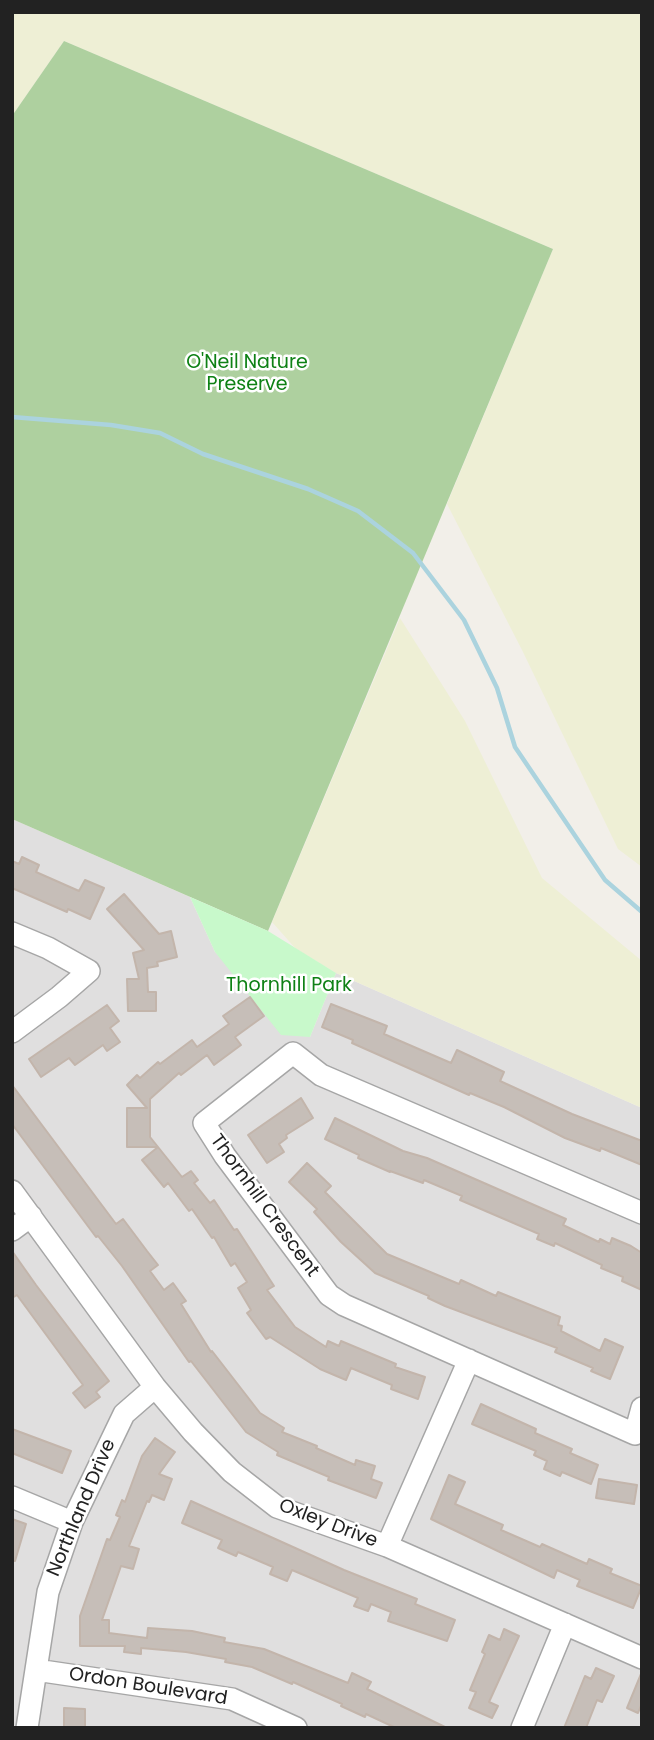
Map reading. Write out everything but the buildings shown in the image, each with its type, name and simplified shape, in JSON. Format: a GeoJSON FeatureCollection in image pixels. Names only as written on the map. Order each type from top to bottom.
{"type":"FeatureCollection","features":[{"type":"Feature","properties":{"kind":"street"},"geometry":{"type":"LineString","coordinates":[[12,933],[48,948],[89,971],[12,1032]]}},
{"type":"Feature","properties":{"kind":"street","name":"Thornhill Crescent"},"geometry":{"type":"LineString","coordinates":[[642,1213],[321,1075],[293,1053],[204,1123],[225,1156],[329,1295],[344,1305],[635,1434],[642,1408]]}},
{"type":"Feature","properties":{"kind":"street","name":"Oxley Drive"},"geometry":{"type":"LineString","coordinates":[[12,1191],[155,1387],[232,1472],[277,1507],[387,1546],[642,1658]]}},
{"type":"Feature","properties":{"kind":"street"},"geometry":{"type":"LineString","coordinates":[[12,1230],[31,1216]]}},
{"type":"Feature","properties":{"kind":"street"},"geometry":{"type":"LineString","coordinates":[[387,1546],[469,1360]]}},
{"type":"Feature","properties":{"kind":"street","name":"Northland Drive"},"geometry":{"type":"LineString","coordinates":[[27,1728],[48,1592],[72,1522],[124,1414],[155,1387]]}},
{"type":"Feature","properties":{"kind":"street"},"geometry":{"type":"LineString","coordinates":[[12,1497],[72,1522]]}},
{"type":"Feature","properties":{"kind":"street"},"geometry":{"type":"LineString","coordinates":[[523,1728],[565,1624]]}},
{"type":"Feature","properties":{"kind":"street","name":"Ordon Boulevard"},"geometry":{"type":"LineString","coordinates":[[36,1670],[232,1699],[296,1728]]}},
{"type":"Feature","properties":{"kind":"shaded area"},"geometry":{"type":"Polygon","coordinates":[[[12,819],[190,897],[215,952],[310,1037],[336,973],[642,1108],[642,1728],[12,1728],[12,819]]]}},
{"type":"Feature","properties":{"kind":"green space"},"geometry":{"type":"Polygon","coordinates":[[[12,12],[642,12],[642,867],[618,849],[522,650],[447,504],[553,249],[64,41],[12,116],[12,12]]]}},
{"type":"Feature","properties":{"kind":"green space","name":"O'Neil Nature Preserve"},"geometry":{"type":"Polygon","coordinates":[[[64,41],[553,249],[268,931],[12,819],[12,116],[64,41]]]}},
{"type":"Feature","properties":{"kind":"green space"},"geometry":{"type":"Polygon","coordinates":[[[400,618],[465,721],[542,878],[642,961],[642,1108],[336,973],[296,949],[272,922],[400,618]]]}},
{"type":"Feature","properties":{"kind":"green space","name":"Thornhill Park"},"geometry":{"type":"Polygon","coordinates":[[[190,897],[268,931],[336,973],[310,1037],[281,1035],[215,952],[190,897]]]}},
{"type":"Feature","properties":{"kind":"waterway"},"geometry":{"type":"LineString","coordinates":[[12,417],[111,425],[160,433],[203,454],[308,489],[358,511],[413,553],[464,620],[497,688],[515,747],[605,880],[642,912]]}}]}
